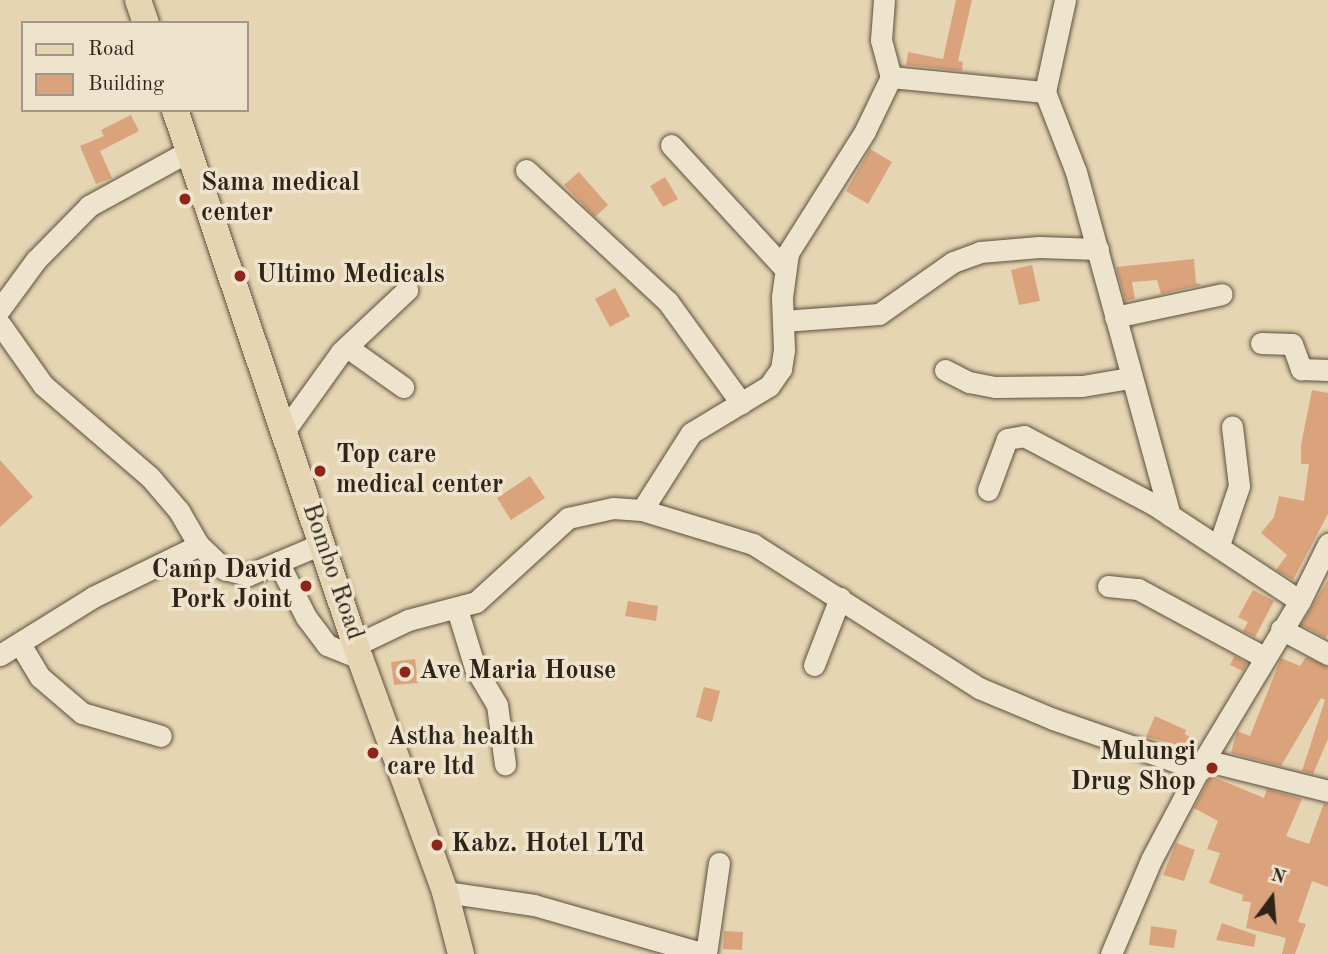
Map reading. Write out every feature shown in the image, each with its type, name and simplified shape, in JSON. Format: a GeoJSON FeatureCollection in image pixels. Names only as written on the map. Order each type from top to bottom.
{"type":"FeatureCollection","features":[{"type":"Feature","properties":{"kind":"main road"},"geometry":{"type":"LineString","coordinates":[[138,0],[145,21]]}},
{"type":"Feature","properties":{"kind":"main road","name":"Bombo Road"},"geometry":{"type":"LineString","coordinates":[[176,112],[285,430],[321,544],[445,892],[461,954]]}},
{"type":"Feature","properties":{"kind":"street"},"geometry":{"type":"LineString","coordinates":[[642,510],[691,433],[769,386],[781,369],[784,268],[796,236],[865,131],[891,77],[881,40],[884,0]]}},
{"type":"Feature","properties":{"kind":"street"},"geometry":{"type":"LineString","coordinates":[[1065,0],[1045,92],[1076,172],[1130,378],[1170,514]]}},
{"type":"Feature","properties":{"kind":"street"},"geometry":{"type":"LineString","coordinates":[[891,77],[1045,92]]}},
{"type":"Feature","properties":{"kind":"street"},"geometry":{"type":"LineString","coordinates":[[671,145],[784,268]]}},
{"type":"Feature","properties":{"kind":"street"},"geometry":{"type":"LineString","coordinates":[[0,309],[36,260],[89,206],[189,151]]}},
{"type":"Feature","properties":{"kind":"street"},"geometry":{"type":"LineString","coordinates":[[526,170],[668,302],[741,403]]}},
{"type":"Feature","properties":{"kind":"street"},"geometry":{"type":"LineString","coordinates":[[783,320],[832,321],[879,314],[953,262],[980,252],[1039,247],[1098,249]]}},
{"type":"Feature","properties":{"kind":"street"},"geometry":{"type":"LineString","coordinates":[[285,430],[347,346],[407,290]]}},
{"type":"Feature","properties":{"kind":"street"},"geometry":{"type":"LineString","coordinates":[[1115,317],[1222,294]]}},
{"type":"Feature","properties":{"kind":"street"},"geometry":{"type":"LineString","coordinates":[[0,324],[43,385],[163,492],[199,545],[224,569],[239,574],[259,572],[321,544]]}},
{"type":"Feature","properties":{"kind":"street"},"geometry":{"type":"LineString","coordinates":[[1261,343],[1292,344],[1301,369],[1328,370]]}},
{"type":"Feature","properties":{"kind":"street"},"geometry":{"type":"LineString","coordinates":[[347,346],[403,387]]}},
{"type":"Feature","properties":{"kind":"street"},"geometry":{"type":"LineString","coordinates":[[945,370],[969,382],[995,387],[1082,386],[1130,378]]}},
{"type":"Feature","properties":{"kind":"street"},"geometry":{"type":"LineString","coordinates":[[1219,545],[1239,486],[1233,426]]}},
{"type":"Feature","properties":{"kind":"street"},"geometry":{"type":"LineString","coordinates":[[988,490],[1007,439],[1024,436],[1170,514],[1300,601]]}},
{"type":"Feature","properties":{"kind":"street"},"geometry":{"type":"LineString","coordinates":[[278,562],[306,617],[327,645],[359,650],[408,620],[457,609],[491,593],[568,518],[612,508],[642,510],[753,544],[979,688],[1053,719],[1202,765],[1328,791]]}},
{"type":"Feature","properties":{"kind":"street"},"geometry":{"type":"LineString","coordinates":[[1111,954],[1151,860],[1202,765],[1281,629],[1300,601],[1319,582],[1328,544]]}},
{"type":"Feature","properties":{"kind":"street"},"geometry":{"type":"LineString","coordinates":[[0,655],[93,597],[199,545]]}},
{"type":"Feature","properties":{"kind":"street"},"geometry":{"type":"LineString","coordinates":[[1108,586],[1138,589],[1264,657]]}},
{"type":"Feature","properties":{"kind":"street"},"geometry":{"type":"LineString","coordinates":[[814,665],[839,598]]}},
{"type":"Feature","properties":{"kind":"street"},"geometry":{"type":"LineString","coordinates":[[457,609],[475,668],[497,705],[505,764]]}},
{"type":"Feature","properties":{"kind":"street"},"geometry":{"type":"LineString","coordinates":[[1281,629],[1328,654]]}},
{"type":"Feature","properties":{"kind":"street"},"geometry":{"type":"LineString","coordinates":[[20,644],[40,677],[82,713],[161,736]]}},
{"type":"Feature","properties":{"kind":"street"},"geometry":{"type":"LineString","coordinates":[[445,892],[534,905],[705,954],[719,863]]}},
{"type":"Feature","properties":{"kind":"building"},"geometry":{"type":"Polygon","coordinates":[[[956,0],[972,0],[958,61],[963,62],[962,71],[906,65],[908,52],[943,59],[956,0]]]}},
{"type":"Feature","properties":{"kind":"building"},"geometry":{"type":"Polygon","coordinates":[[[131,115],[139,131],[100,151],[112,178],[96,184],[80,146],[104,136],[101,130],[131,115]]]}},
{"type":"Feature","properties":{"kind":"building"},"geometry":{"type":"Polygon","coordinates":[[[870,149],[892,162],[868,204],[846,191],[870,149]]]}},
{"type":"Feature","properties":{"kind":"building"},"geometry":{"type":"Polygon","coordinates":[[[579,172],[608,205],[595,217],[564,185],[579,172]]]}},
{"type":"Feature","properties":{"kind":"building"},"geometry":{"type":"Polygon","coordinates":[[[665,177],[678,199],[663,207],[650,186],[665,177]]]}},
{"type":"Feature","properties":{"kind":"building"},"geometry":{"type":"Polygon","coordinates":[[[1194,259],[1196,283],[1202,285],[1161,294],[1157,280],[1132,282],[1135,299],[1125,301],[1116,267],[1194,259]]]}},
{"type":"Feature","properties":{"kind":"building"},"geometry":{"type":"Polygon","coordinates":[[[1032,265],[1040,301],[1019,305],[1011,270],[1032,265]]]}},
{"type":"Feature","properties":{"kind":"building"},"geometry":{"type":"Polygon","coordinates":[[[615,288],[630,316],[610,327],[595,299],[615,288]]]}},
{"type":"Feature","properties":{"kind":"building"},"geometry":{"type":"Polygon","coordinates":[[[1312,390],[1328,393],[1328,514],[1293,580],[1276,570],[1287,555],[1261,533],[1274,517],[1279,496],[1304,501],[1309,464],[1301,464],[1301,445],[1312,390]]]}},
{"type":"Feature","properties":{"kind":"building"},"geometry":{"type":"Polygon","coordinates":[[[0,460],[33,497],[0,527],[0,460]]]}},
{"type":"Feature","properties":{"kind":"building"},"geometry":{"type":"Polygon","coordinates":[[[530,476],[545,498],[511,520],[497,498],[530,476]]]}},
{"type":"Feature","properties":{"kind":"building"},"geometry":{"type":"Polygon","coordinates":[[[1328,580],[1328,634],[1326,638],[1301,625],[1328,580]]]}},
{"type":"Feature","properties":{"kind":"building"},"geometry":{"type":"Polygon","coordinates":[[[1253,590],[1274,601],[1255,637],[1243,631],[1248,622],[1238,617],[1253,590]]]}},
{"type":"Feature","properties":{"kind":"building"},"geometry":{"type":"Polygon","coordinates":[[[628,601],[658,606],[656,621],[625,616],[628,601]]]}},
{"type":"Feature","properties":{"kind":"building"},"geometry":{"type":"Polygon","coordinates":[[[1234,656],[1247,663],[1243,671],[1230,665],[1234,656]]]}},
{"type":"Feature","properties":{"kind":"building"},"geometry":{"type":"Polygon","coordinates":[[[1306,657],[1328,667],[1328,739],[1313,774],[1302,771],[1325,700],[1321,698],[1281,766],[1231,753],[1237,731],[1250,736],[1281,658],[1300,666],[1306,657]]]}},
{"type":"Feature","properties":{"kind":"building","name":"Ave Maria House"},"geometry":{"type":"Polygon","coordinates":[[[415,659],[418,683],[394,685],[391,662],[415,659]]]}},
{"type":"Feature","properties":{"kind":"building"},"geometry":{"type":"Polygon","coordinates":[[[704,687],[720,691],[712,722],[696,717],[704,687]]]}},
{"type":"Feature","properties":{"kind":"building"},"geometry":{"type":"Polygon","coordinates":[[[1155,716],[1186,730],[1185,734],[1190,737],[1186,747],[1146,737],[1155,716]]]}},
{"type":"Feature","properties":{"kind":"building"},"geometry":{"type":"Polygon","coordinates":[[[1211,776],[1264,798],[1267,789],[1302,799],[1286,836],[1309,844],[1324,803],[1328,804],[1328,887],[1312,881],[1298,922],[1306,924],[1295,954],[1282,954],[1286,938],[1246,928],[1251,902],[1242,901],[1243,895],[1209,883],[1220,853],[1207,849],[1218,821],[1194,808],[1211,776]]]}},
{"type":"Feature","properties":{"kind":"building"},"geometry":{"type":"Polygon","coordinates":[[[1176,843],[1195,850],[1184,881],[1163,875],[1176,843]]]}},
{"type":"Feature","properties":{"kind":"building"},"geometry":{"type":"Polygon","coordinates":[[[1222,923],[1256,935],[1254,947],[1216,940],[1222,923]]]}},
{"type":"Feature","properties":{"kind":"building"},"geometry":{"type":"Polygon","coordinates":[[[1151,926],[1177,930],[1174,948],[1149,945],[1151,926]]]}},
{"type":"Feature","properties":{"kind":"building"},"geometry":{"type":"Polygon","coordinates":[[[724,931],[743,932],[742,950],[723,949],[724,931]]]}},
{"type":"Feature","properties":{"kind":"place","name":"Sama medical center"},"geometry":{"type":"Point","coordinates":[185,199]}},
{"type":"Feature","properties":{"kind":"place","name":"Ultimo Medicals"},"geometry":{"type":"Point","coordinates":[240,276]}},
{"type":"Feature","properties":{"kind":"place","name":"Top care medical center"},"geometry":{"type":"Point","coordinates":[320,471]}},
{"type":"Feature","properties":{"kind":"place","name":"Camp David Pork Joint"},"geometry":{"type":"Point","coordinates":[306,586]}},
{"type":"Feature","properties":{"kind":"place","name":"Ave Maria House"},"geometry":{"type":"Point","coordinates":[405,672]}},
{"type":"Feature","properties":{"kind":"place","name":"Astha health care ltd"},"geometry":{"type":"Point","coordinates":[373,753]}},
{"type":"Feature","properties":{"kind":"place","name":"Mulungi Drug Shop"},"geometry":{"type":"Point","coordinates":[1212,768]}},
{"type":"Feature","properties":{"kind":"place","name":"Kabz. Hotel LTd"},"geometry":{"type":"Point","coordinates":[437,845]}}]}
